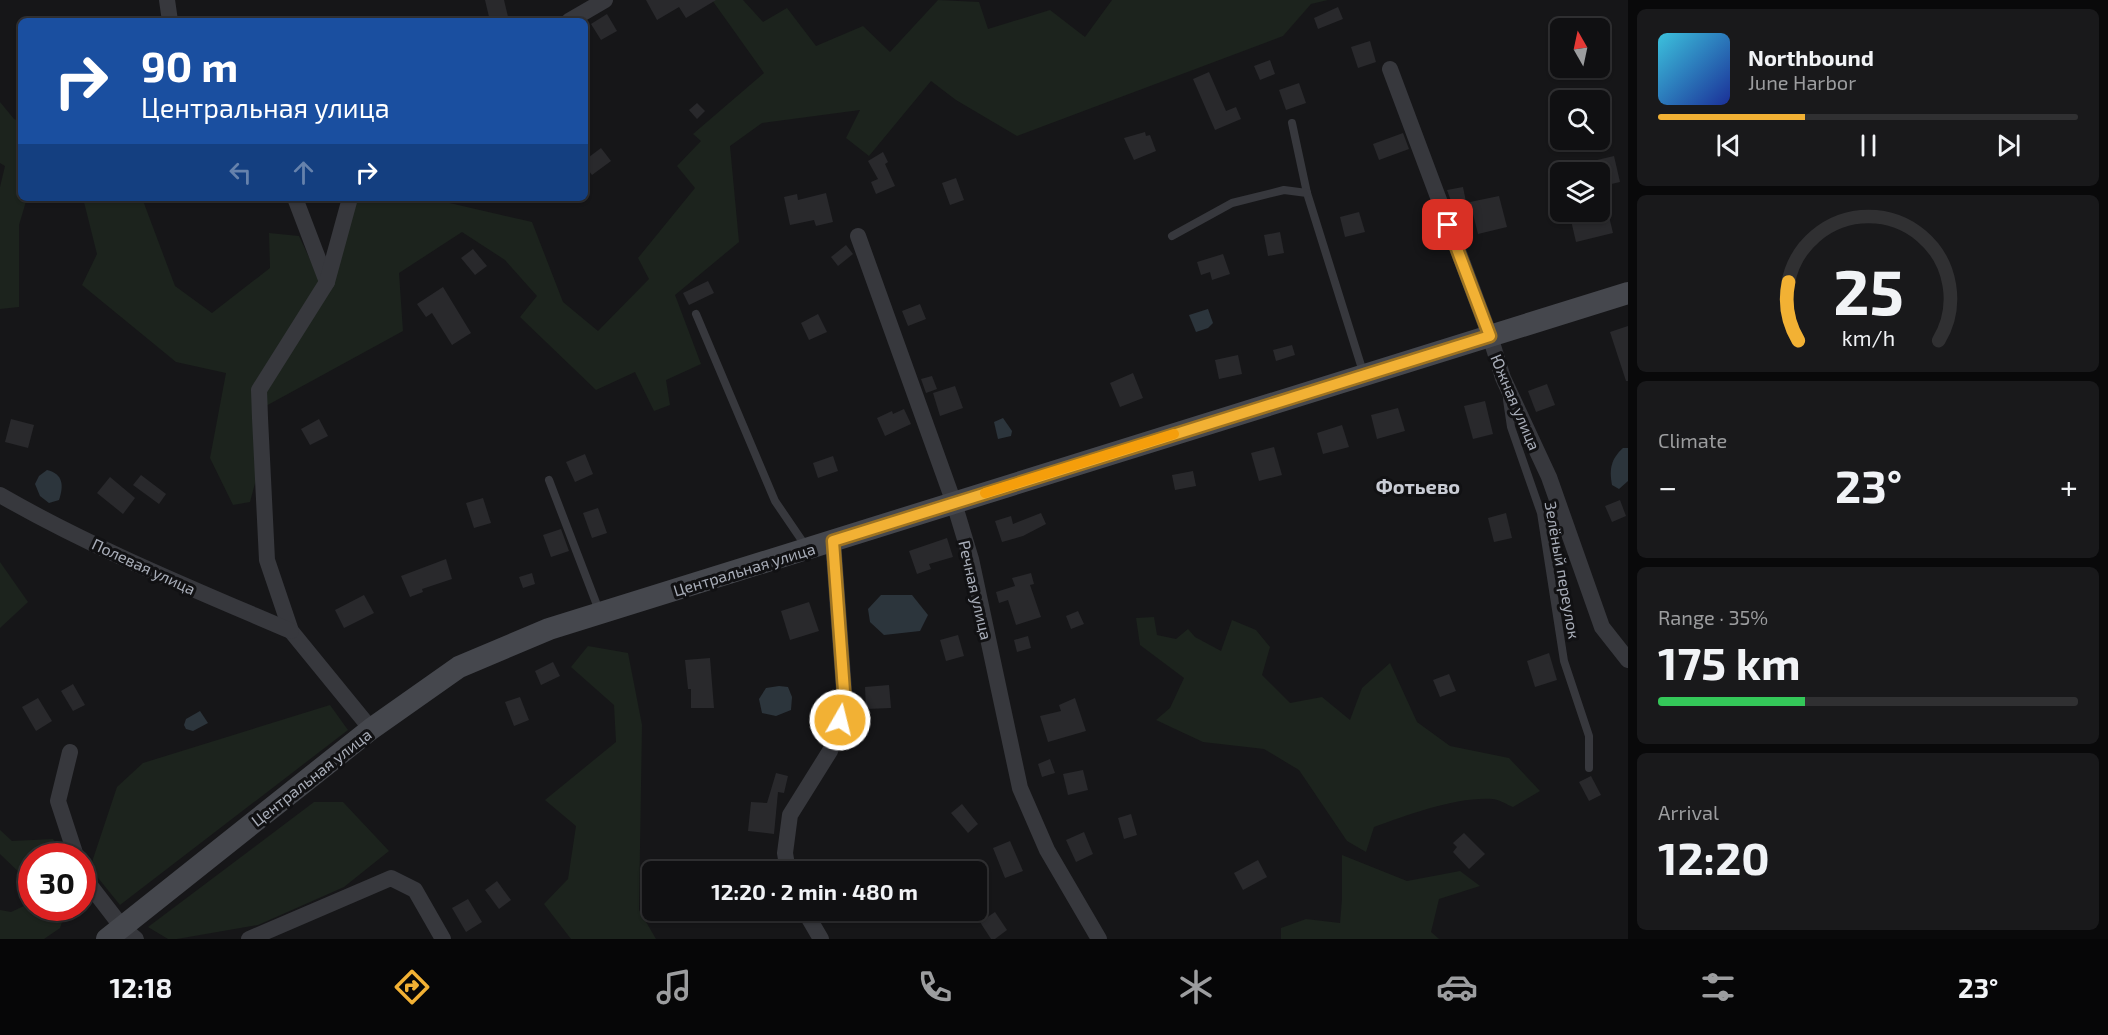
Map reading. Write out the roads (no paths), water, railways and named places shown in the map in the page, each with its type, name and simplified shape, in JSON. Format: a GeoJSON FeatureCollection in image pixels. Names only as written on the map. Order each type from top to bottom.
{"type":"FeatureCollection","features":[{"type":"Feature","properties":{"kind":"main road","name":"Центральная улица"},"geometry":{"type":"LineString","coordinates":[[122,935],[371,729],[459,667],[549,629],[1628,293]]}},
{"type":"Feature","properties":{"kind":"street"},"geometry":{"type":"LineString","coordinates":[[167,0],[170,18]]}},
{"type":"Feature","properties":{"kind":"street"},"geometry":{"type":"LineString","coordinates":[[574,18],[605,0]]}},
{"type":"Feature","properties":{"kind":"street","name":"Южная улица"},"geometry":{"type":"LineString","coordinates":[[1390,69],[1490,336],[1503,378],[1549,477],[1602,627],[1628,660]]}},
{"type":"Feature","properties":{"kind":"street"},"geometry":{"type":"LineString","coordinates":[[296,201],[327,282]]}},
{"type":"Feature","properties":{"kind":"street"},"geometry":{"type":"LineString","coordinates":[[349,201],[327,282],[259,390],[267,560],[291,631],[371,729]]}},
{"type":"Feature","properties":{"kind":"street","name":"Речная улица"},"geometry":{"type":"LineString","coordinates":[[858,236],[954,503],[971,559],[1020,788],[1047,850],[1098,939]]}},
{"type":"Feature","properties":{"kind":"street","name":"Полевая улица"},"geometry":{"type":"LineString","coordinates":[[0,495],[41,519],[291,631]]}},
{"type":"Feature","properties":{"kind":"street"},"geometry":{"type":"LineString","coordinates":[[786,861],[785,853],[790,815],[830,751],[845,705],[833,541]]}},
{"type":"Feature","properties":{"kind":"street"},"geometry":{"type":"LineString","coordinates":[[70,752],[58,801],[72,843]]}},
{"type":"Feature","properties":{"kind":"street"},"geometry":{"type":"LineString","coordinates":[[249,939],[391,878],[415,890],[443,939]]}},
{"type":"Feature","properties":{"kind":"street"},"geometry":{"type":"LineString","coordinates":[[96,896],[122,935]]}},
{"type":"Feature","properties":{"kind":"street"},"geometry":{"type":"LineString","coordinates":[[810,921],[820,939]]}},
{"type":"Feature","properties":{"kind":"lane"},"geometry":{"type":"LineString","coordinates":[[1292,123],[1308,193],[1364,375]]}},
{"type":"Feature","properties":{"kind":"lane"},"geometry":{"type":"LineString","coordinates":[[1172,236],[1232,203],[1284,190],[1308,193]]}},
{"type":"Feature","properties":{"kind":"lane"},"geometry":{"type":"LineString","coordinates":[[696,314],[775,501],[807,549]]}},
{"type":"Feature","properties":{"kind":"lane","name":"Зелёный переулок"},"geometry":{"type":"LineString","coordinates":[[1503,378],[1511,427],[1541,513],[1564,661],[1589,736],[1589,768]]}},
{"type":"Feature","properties":{"kind":"lane"},"geometry":{"type":"LineString","coordinates":[[549,480],[601,613]]}},
{"type":"Feature","properties":{"kind":"district","name":"Фотьево"},"geometry":{"type":"Point","coordinates":[1418,486]}}]}
